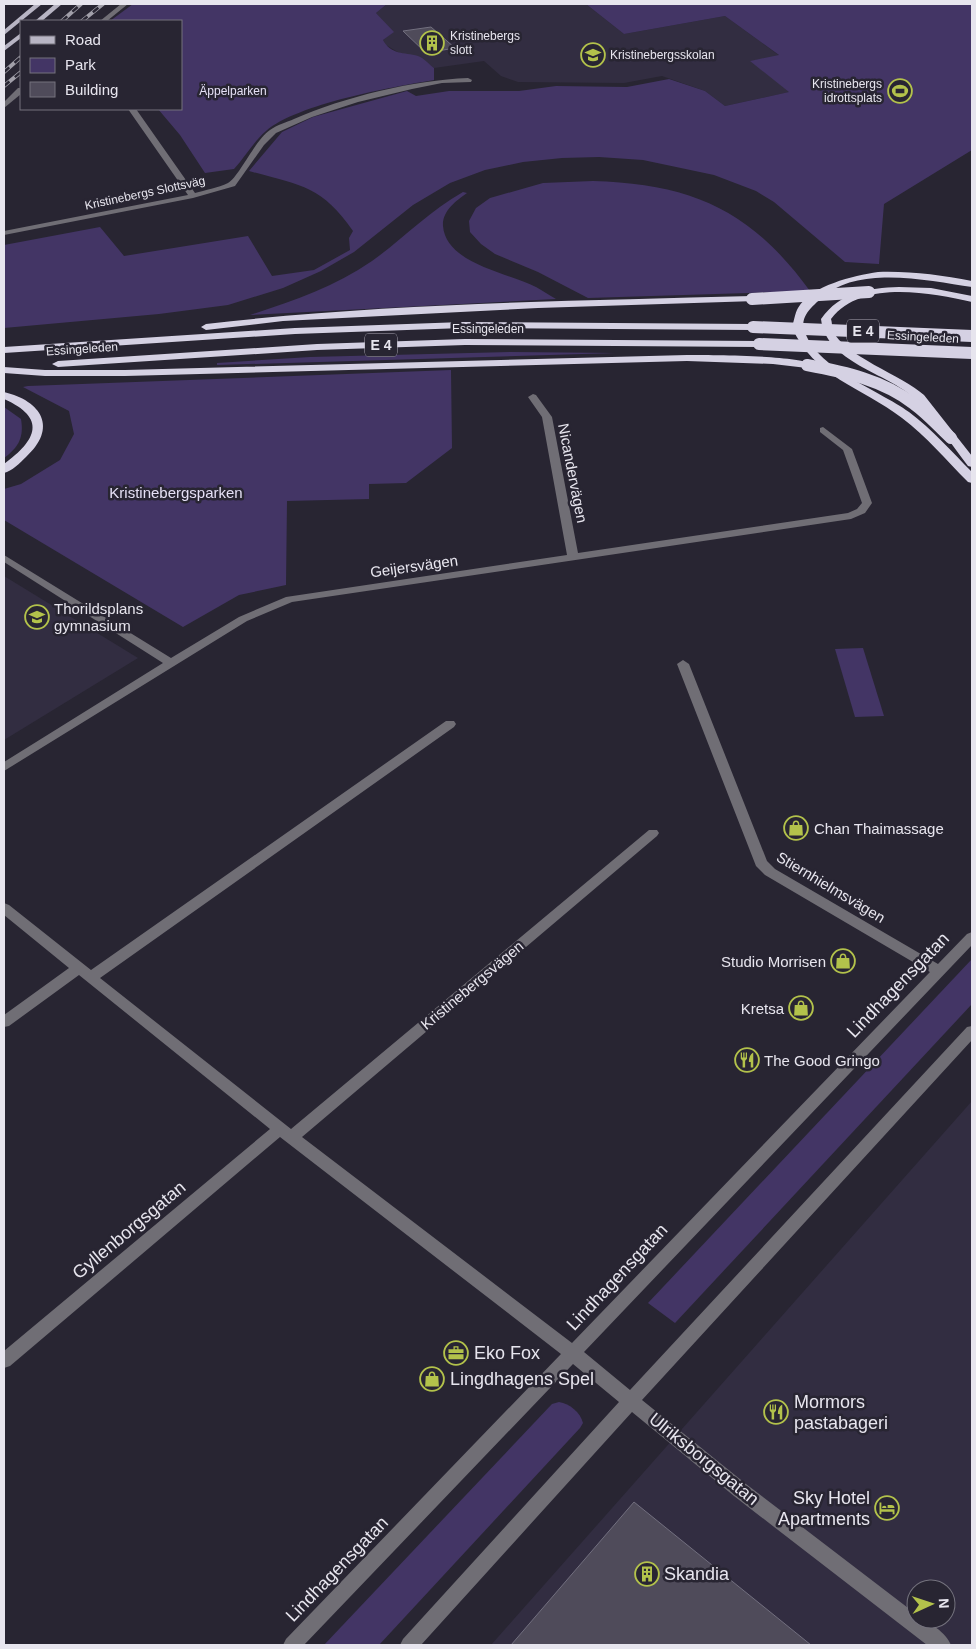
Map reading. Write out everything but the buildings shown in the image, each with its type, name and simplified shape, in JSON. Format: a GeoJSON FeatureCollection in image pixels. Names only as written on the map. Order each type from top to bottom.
{"type":"FeatureCollection","features":[{"type":"Feature","properties":{"kind":"highway"},"geometry":{"type":"LineString","coordinates":[[972,284],[938,277],[890,276],[848,281],[808,300],[800,311],[797,324],[808,351],[827,367],[903,413],[972,479]]}},
{"type":"Feature","properties":{"kind":"highway"},"geometry":{"type":"LineString","coordinates":[[133,340],[216,326],[283,318],[538,305],[752,299],[914,291],[972,299]]}},
{"type":"Feature","properties":{"kind":"highway"},"geometry":{"type":"LineString","coordinates":[[869,292],[834,307],[827,316],[826,327],[832,338],[842,349],[855,358],[910,389],[923,400],[951,438],[972,462]]}},
{"type":"Feature","properties":{"kind":"highway","name":"Essingeleden"},"geometry":{"type":"LineString","coordinates":[[4,350],[133,340],[463,325],[753,326],[972,336]]}},
{"type":"Feature","properties":{"kind":"highway","name":"Essingeleden"},"geometry":{"type":"LineString","coordinates":[[4,369],[326,347],[465,342],[758,344],[972,353]]}},
{"type":"Feature","properties":{"kind":"highway"},"geometry":{"type":"LineString","coordinates":[[4,369],[45,373],[125,373],[687,358],[773,361],[846,372],[894,390],[913,402],[951,438]]}},
{"type":"Feature","properties":{"kind":"highway"},"geometry":{"type":"LineString","coordinates":[[4,395],[21,401],[33,411],[38,423],[39,433],[36,442],[27,452],[4,470]]}},
{"type":"Feature","properties":{"kind":"main road"},"geometry":{"type":"LineString","coordinates":[[4,33],[39,4]]}},
{"type":"Feature","properties":{"kind":"main road"},"geometry":{"type":"LineString","coordinates":[[39,20],[59,4]]}},
{"type":"Feature","properties":{"kind":"main road"},"geometry":{"type":"LineString","coordinates":[[4,49],[20,36]]}},
{"type":"Feature","properties":{"kind":"street"},"geometry":{"type":"LineString","coordinates":[[104,20],[125,4]]}},
{"type":"Feature","properties":{"kind":"street","name":"Kristinebergs Slottsväg"},"geometry":{"type":"LineString","coordinates":[[4,233],[193,196],[232,184],[262,142],[273,131],[309,115],[356,100],[419,86],[442,81],[468,80]]}},
{"type":"Feature","properties":{"kind":"street"},"geometry":{"type":"LineString","coordinates":[[4,106],[20,91]]}},
{"type":"Feature","properties":{"kind":"street"},"geometry":{"type":"LineString","coordinates":[[133,110],[193,196]]}},
{"type":"Feature","properties":{"kind":"street","name":"Nicandervägen"},"geometry":{"type":"LineString","coordinates":[[533,397],[547,418],[573,558]]}},
{"type":"Feature","properties":{"kind":"street","name":"Geijersvägen"},"geometry":{"type":"LineString","coordinates":[[4,767],[243,619],[290,599],[851,516],[861,511],[867,503],[847,449],[823,430]]}},
{"type":"Feature","properties":{"kind":"street"},"geometry":{"type":"LineString","coordinates":[[4,558],[172,664]]}},
{"type":"Feature","properties":{"kind":"street","name":"Stiernhielmsvägen"},"geometry":{"type":"LineString","coordinates":[[684,664],[760,863],[770,872],[940,971]]}},
{"type":"Feature","properties":{"kind":"street"},"geometry":{"type":"LineString","coordinates":[[4,1022],[85,973],[450,724]]}},
{"type":"Feature","properties":{"kind":"street","name":"Kristinebergsvägen"},"geometry":{"type":"LineString","coordinates":[[286,1133],[653,832]]}},
{"type":"Feature","properties":{"kind":"street"},"geometry":{"type":"LineString","coordinates":[[4,908],[286,1133],[532,1320],[573,1354]]}},
{"type":"Feature","properties":{"kind":"street","name":"Lindhagensgatan"},"geometry":{"type":"LineString","coordinates":[[292,1645],[972,937]]}},
{"type":"Feature","properties":{"kind":"street"},"geometry":{"type":"LineString","coordinates":[[409,1645],[632,1402],[677,1350],[972,1031]]}},
{"type":"Feature","properties":{"kind":"street","name":"Gyllenborgsgatan"},"geometry":{"type":"LineString","coordinates":[[4,1362],[286,1133]]}},
{"type":"Feature","properties":{"kind":"street","name":"Ulriksborgsgatan"},"geometry":{"type":"LineString","coordinates":[[573,1354],[740,1490],[942,1645]]}},
{"type":"Feature","properties":{"kind":"shaded area","name":"Kristinebergsskolan"},"geometry":{"type":"Polygon","coordinates":[[[387,4],[586,4],[624,34],[725,16],[780,56],[751,61],[790,92],[725,106],[705,91],[662,76],[624,83],[518,82],[501,76],[484,61],[434,68],[419,57],[401,54],[386,45],[383,40],[393,32],[376,13],[387,4]]]}},
{"type":"Feature","properties":{"kind":"shaded area","name":"Thorildsplans gymnasium"},"geometry":{"type":"Polygon","coordinates":[[[4,576],[138,658],[4,740],[4,576]]]}},
{"type":"Feature","properties":{"kind":"shaded area"},"geometry":{"type":"Polygon","coordinates":[[[972,1101],[972,1645],[491,1645],[972,1101]]]}},
{"type":"Feature","properties":{"kind":"green space","name":"Äppelparken"},"geometry":{"type":"Polygon","coordinates":[[[133,4],[387,4],[376,13],[394,32],[383,40],[386,45],[394,51],[418,56],[425,60],[434,68],[434,80],[346,98],[299,113],[280,121],[266,131],[257,139],[234,169],[205,173],[180,135],[159,110],[182,110],[182,20],[111,20],[133,4]]]}},
{"type":"Feature","properties":{"kind":"green space"},"geometry":{"type":"Polygon","coordinates":[[[586,4],[972,4],[972,150],[884,204],[879,264],[845,262],[774,202],[756,191],[714,175],[643,160],[599,157],[562,158],[523,162],[485,170],[450,183],[413,205],[354,252],[321,271],[283,288],[228,305],[159,314],[4,328],[4,245],[100,227],[124,256],[248,236],[272,276],[314,270],[350,250],[349,238],[353,231],[342,216],[320,196],[296,184],[249,171],[282,132],[313,117],[407,91],[416,96],[449,91],[519,91],[556,86],[627,87],[669,79],[705,91],[725,106],[789,92],[750,61],[779,55],[725,16],[624,34],[586,4]]]}},
{"type":"Feature","properties":{"kind":"green space"},"geometry":{"type":"Polygon","coordinates":[[[593,181],[628,183],[660,188],[690,196],[716,207],[742,221],[765,240],[788,263],[810,291],[588,298],[538,272],[495,254],[481,244],[470,232],[469,221],[476,208],[490,198],[543,183],[593,181]]]}},
{"type":"Feature","properties":{"kind":"green space"},"geometry":{"type":"Polygon","coordinates":[[[463,192],[467,193],[458,199],[447,211],[443,221],[447,239],[455,250],[481,266],[536,287],[556,299],[250,315],[313,292],[358,270],[372,261],[427,216],[463,192]]]}},
{"type":"Feature","properties":{"kind":"green space"},"geometry":{"type":"Polygon","coordinates":[[[512,352],[616,353],[217,365],[217,363],[310,357],[512,352]]]}},
{"type":"Feature","properties":{"kind":"green space","name":"Kristinebergsparken"},"geometry":{"type":"Polygon","coordinates":[[[451,370],[452,448],[406,483],[369,484],[369,499],[287,501],[286,585],[239,595],[183,627],[4,520],[4,489],[21,484],[60,460],[74,434],[69,411],[23,387],[451,370]]]}},
{"type":"Feature","properties":{"kind":"green space"},"geometry":{"type":"Polygon","coordinates":[[[4,407],[21,419],[22,431],[17,446],[4,458],[4,407]]]}},
{"type":"Feature","properties":{"kind":"green space"},"geometry":{"type":"Polygon","coordinates":[[[863,648],[884,716],[855,717],[835,649],[863,648]]]}},
{"type":"Feature","properties":{"kind":"green space"},"geometry":{"type":"Polygon","coordinates":[[[972,959],[972,1004],[675,1323],[648,1303],[972,959]]]}},
{"type":"Feature","properties":{"kind":"green space"},"geometry":{"type":"Polygon","coordinates":[[[559,1402],[577,1412],[583,1423],[580,1428],[379,1645],[324,1645],[552,1404],[559,1402]]]}},
{"type":"Feature","properties":{"kind":"railway"},"geometry":{"type":"LineString","coordinates":[[63,20],[81,4]]}},
{"type":"Feature","properties":{"kind":"railway"},"geometry":{"type":"LineString","coordinates":[[83,20],[103,4]]}},
{"type":"Feature","properties":{"kind":"railway"},"geometry":{"type":"LineString","coordinates":[[4,72],[20,58]]}},
{"type":"Feature","properties":{"kind":"railway"},"geometry":{"type":"LineString","coordinates":[[4,86],[20,73]]}},
{"type":"Feature","properties":{"kind":"place","name":"Kristinebergs slott"},"geometry":{"type":"Point","coordinates":[432,43]}},
{"type":"Feature","properties":{"kind":"place","name":"Kristinebergsskolan"},"geometry":{"type":"Point","coordinates":[593,55]}},
{"type":"Feature","properties":{"kind":"place","name":"Kristinebergs idrottsplats"},"geometry":{"type":"Point","coordinates":[900,91]}},
{"type":"Feature","properties":{"kind":"place","name":"Thorildsplans gymnasium"},"geometry":{"type":"Point","coordinates":[37,617]}},
{"type":"Feature","properties":{"kind":"place","name":"Chan Thaimassage"},"geometry":{"type":"Point","coordinates":[796,828]}},
{"type":"Feature","properties":{"kind":"place","name":"Studio Morrisen"},"geometry":{"type":"Point","coordinates":[843,961]}},
{"type":"Feature","properties":{"kind":"place","name":"Kretsa"},"geometry":{"type":"Point","coordinates":[801,1008]}},
{"type":"Feature","properties":{"kind":"place","name":"The Good Gringo"},"geometry":{"type":"Point","coordinates":[747,1060]}},
{"type":"Feature","properties":{"kind":"place","name":"Eko Fox"},"geometry":{"type":"Point","coordinates":[456,1353]}},
{"type":"Feature","properties":{"kind":"place","name":"Lingdhagens Spel"},"geometry":{"type":"Point","coordinates":[432,1379]}},
{"type":"Feature","properties":{"kind":"place","name":"Mormors pastabageri"},"geometry":{"type":"Point","coordinates":[776,1412]}},
{"type":"Feature","properties":{"kind":"place","name":"Sky Hotel Apartments"},"geometry":{"type":"Point","coordinates":[887,1508]}},
{"type":"Feature","properties":{"kind":"place","name":"Skandia"},"geometry":{"type":"Point","coordinates":[647,1574]}}]}
